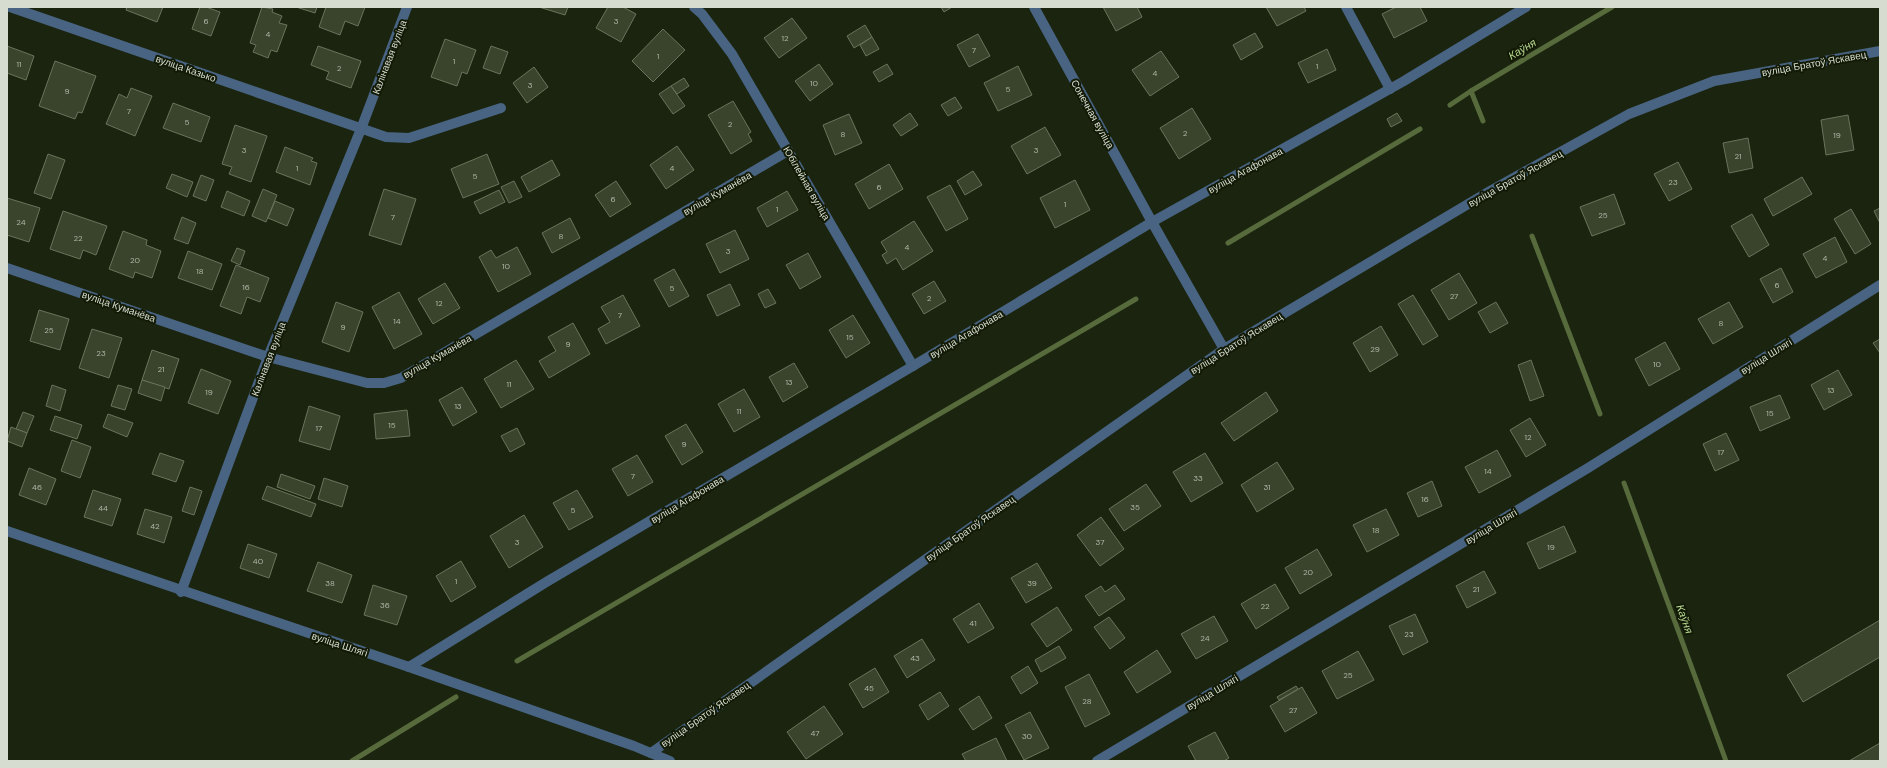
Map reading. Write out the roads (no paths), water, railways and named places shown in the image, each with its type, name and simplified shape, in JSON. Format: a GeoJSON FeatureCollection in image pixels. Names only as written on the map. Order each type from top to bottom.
{"type":"FeatureCollection","features":[{"type":"Feature","properties":{"kind":"street","name":"вуліца Казько"},"geometry":{"type":"LineString","coordinates":[[10,7],[361,129]]}},
{"type":"Feature","properties":{"kind":"street","name":"Калінавая вуліца"},"geometry":{"type":"LineString","coordinates":[[181,592],[268,357],[361,129],[407,7]]}},
{"type":"Feature","properties":{"kind":"street","name":"Юбілейная вуліца"},"geometry":{"type":"LineString","coordinates":[[694,7],[702,14],[732,54],[913,366]]}},
{"type":"Feature","properties":{"kind":"street","name":"Сонечная вуліца"},"geometry":{"type":"LineString","coordinates":[[1034,7],[1152,222],[1224,349]]}},
{"type":"Feature","properties":{"kind":"street"},"geometry":{"type":"LineString","coordinates":[[1346,7],[1390,89]]}},
{"type":"Feature","properties":{"kind":"street","name":"вуліца Агафонава"},"geometry":{"type":"LineString","coordinates":[[409,667],[548,581],[913,366],[1152,222],[1390,89],[1526,7]]}},
{"type":"Feature","properties":{"kind":"street","name":"вуліца Братоў Яскавец"},"geometry":{"type":"LineString","coordinates":[[651,753],[1224,349],[1490,191],[1630,114],[1714,81],[1880,51]]}},
{"type":"Feature","properties":{"kind":"street"},"geometry":{"type":"LineString","coordinates":[[361,129],[386,137],[409,138],[501,108]]}},
{"type":"Feature","properties":{"kind":"street","name":"вуліца Куманёва"},"geometry":{"type":"LineString","coordinates":[[7,268],[268,357],[367,383],[384,382],[401,378],[788,151]]}},
{"type":"Feature","properties":{"kind":"street","name":"вуліца Шлягі"},"geometry":{"type":"LineString","coordinates":[[1097,761],[1588,468],[1880,285]]}},
{"type":"Feature","properties":{"kind":"street","name":"вуліца Шлягі"},"geometry":{"type":"LineString","coordinates":[[7,532],[181,592],[409,667],[670,761]]}},
{"type":"Feature","properties":{"kind":"waterway","name":"Каўня"},"geometry":{"type":"LineString","coordinates":[[1483,121],[1471,91],[1612,7]]}},
{"type":"Feature","properties":{"kind":"waterway"},"geometry":{"type":"LineString","coordinates":[[1450,105],[1471,91]]}},
{"type":"Feature","properties":{"kind":"waterway"},"geometry":{"type":"LineString","coordinates":[[1228,243],[1420,129]]}},
{"type":"Feature","properties":{"kind":"waterway","name":"Каўня"},"geometry":{"type":"LineString","coordinates":[[1532,236],[1600,414]]}},
{"type":"Feature","properties":{"kind":"waterway"},"geometry":{"type":"LineString","coordinates":[[517,661],[1136,299]]}},
{"type":"Feature","properties":{"kind":"waterway","name":"Каўня"},"geometry":{"type":"LineString","coordinates":[[1624,483],[1726,761]]}},
{"type":"Feature","properties":{"kind":"waterway"},"geometry":{"type":"LineString","coordinates":[[352,761],[456,697]]}}]}
